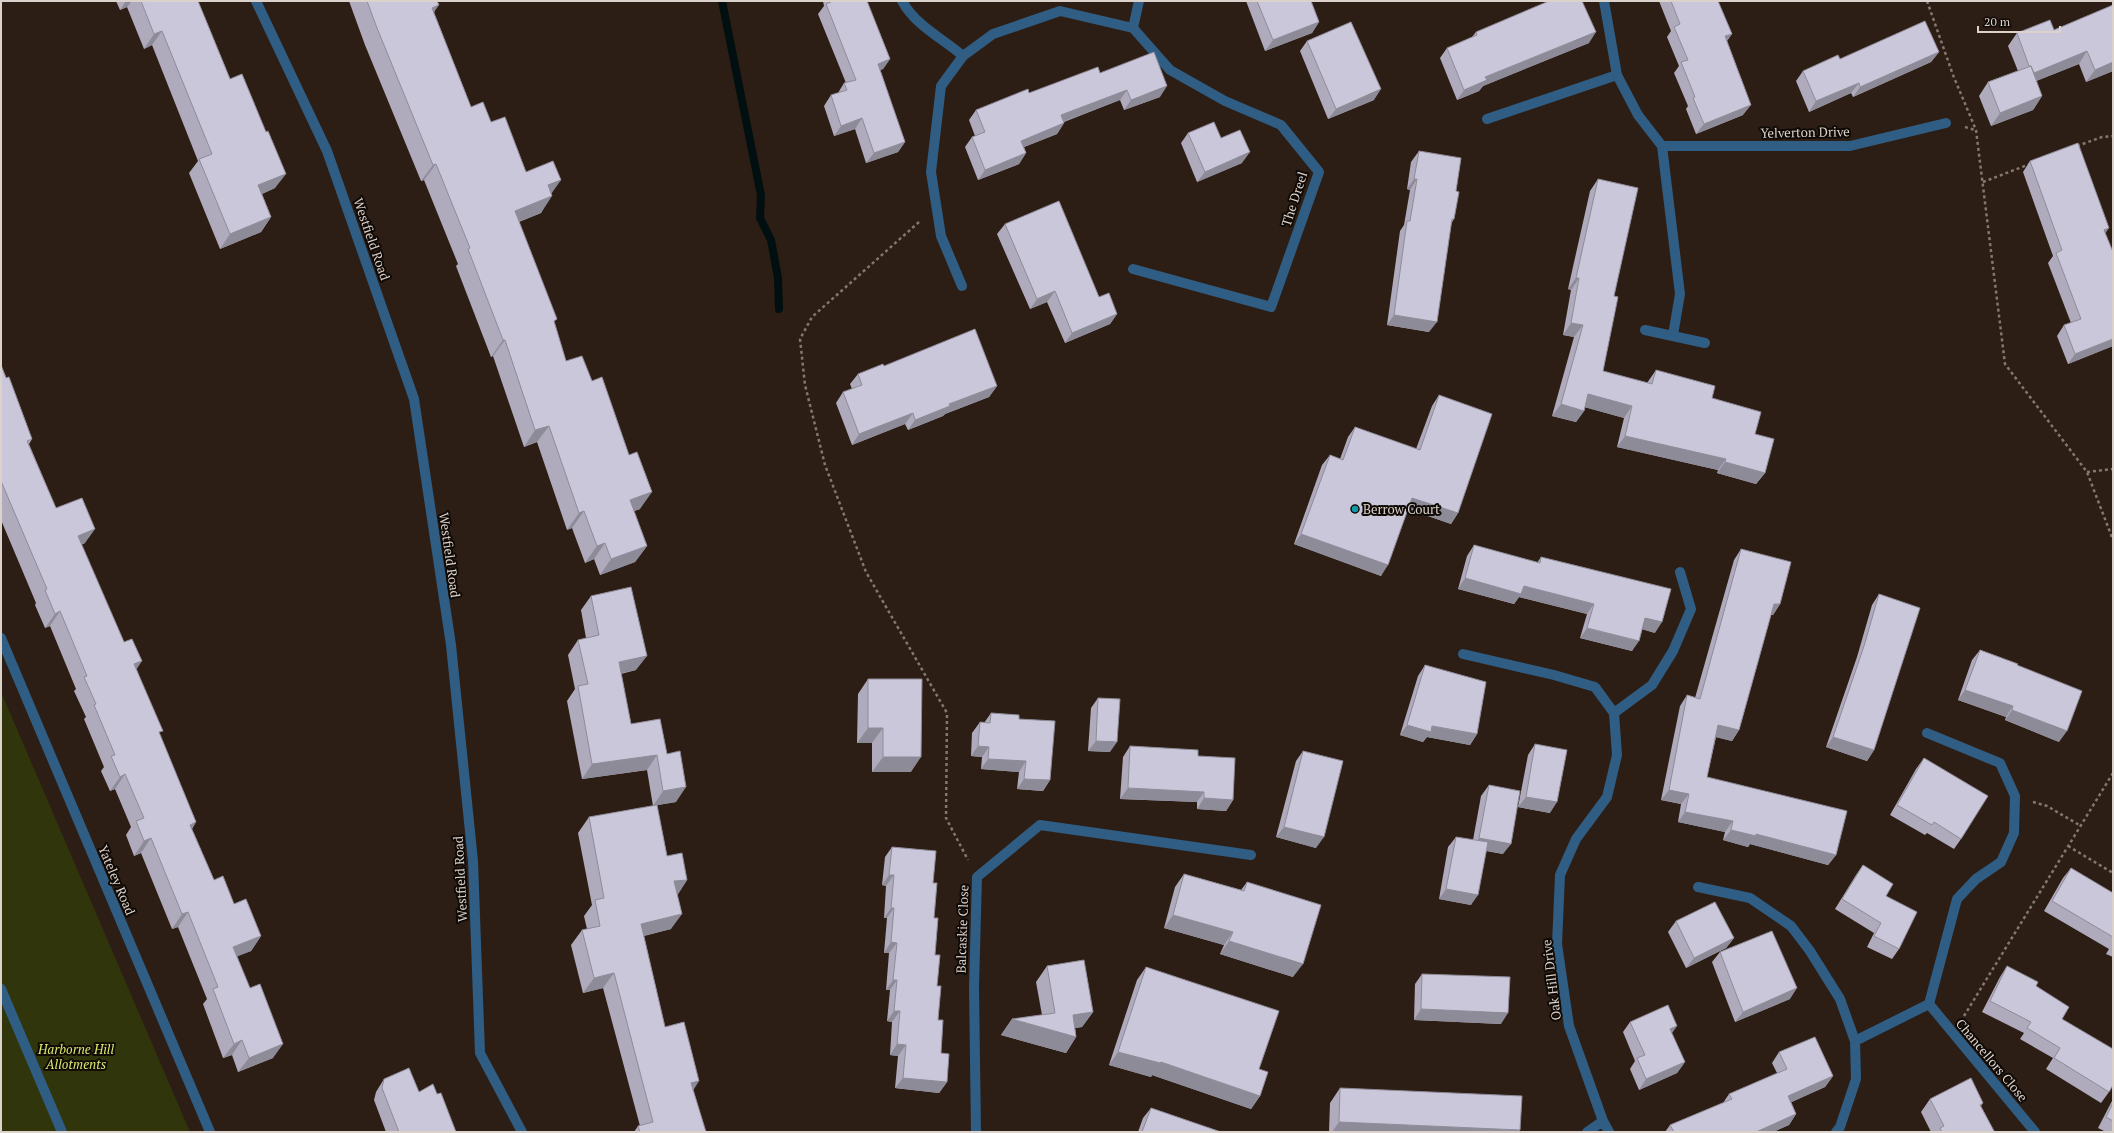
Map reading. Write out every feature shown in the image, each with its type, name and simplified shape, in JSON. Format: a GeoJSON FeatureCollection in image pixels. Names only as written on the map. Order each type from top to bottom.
{"type":"FeatureCollection","features":[{"type":"Feature","properties":{"kind":"street","name":"Westfield Road"},"geometry":{"type":"LineString","coordinates":[[256,1],[327,151],[414,399],[451,646],[473,861],[480,1053],[522,1132]]}},
{"type":"Feature","properties":{"kind":"street"},"geometry":{"type":"LineString","coordinates":[[902,1],[912,17],[922,26],[945,40],[963,56]]}},
{"type":"Feature","properties":{"kind":"street"},"geometry":{"type":"LineString","coordinates":[[962,286],[941,236],[931,172],[941,86],[963,56],[993,34],[1060,11],[1133,28],[1139,1]]}},
{"type":"Feature","properties":{"kind":"street"},"geometry":{"type":"LineString","coordinates":[[1604,1],[1617,75],[1638,115],[1662,146],[1680,294],[1673,335]]}},
{"type":"Feature","properties":{"kind":"street","name":"The Dreel"},"geometry":{"type":"LineString","coordinates":[[1133,28],[1170,70],[1225,101],[1281,125],[1319,172],[1271,307],[1133,269]]}},
{"type":"Feature","properties":{"kind":"street"},"geometry":{"type":"LineString","coordinates":[[1487,119],[1617,75]]}},
{"type":"Feature","properties":{"kind":"street","name":"Yelverton Drive"},"geometry":{"type":"LineString","coordinates":[[1662,146],[1850,146],[1946,123]]}},
{"type":"Feature","properties":{"kind":"street"},"geometry":{"type":"LineString","coordinates":[[1645,330],[1705,343]]}},
{"type":"Feature","properties":{"kind":"street"},"geometry":{"type":"LineString","coordinates":[[1463,654],[1554,675],[1595,687],[1614,713],[1652,685],[1673,651],[1691,609],[1680,572]]}},
{"type":"Feature","properties":{"kind":"street","name":"Yateley Road"},"geometry":{"type":"LineString","coordinates":[[1,638],[210,1132]]}},
{"type":"Feature","properties":{"kind":"street","name":"Oak Hill Drive"},"geometry":{"type":"LineString","coordinates":[[1609,1132],[1603,1120],[1569,1026],[1557,944],[1560,875],[1576,839],[1607,797],[1617,755],[1614,713]]}},
{"type":"Feature","properties":{"kind":"street"},"geometry":{"type":"LineString","coordinates":[[1855,1041],[1929,1004],[1957,899],[1976,879],[2001,862],[2014,833],[2015,796],[2000,763],[1927,733]]}},
{"type":"Feature","properties":{"kind":"street","name":"Balcaskie Close"},"geometry":{"type":"LineString","coordinates":[[976,1132],[974,987],[977,877],[1040,825],[1251,855]]}},
{"type":"Feature","properties":{"kind":"street"},"geometry":{"type":"LineString","coordinates":[[1698,887],[1750,898],[1791,926],[1810,950],[1840,999],[1855,1041],[1856,1080],[1840,1127],[1836,1132]]}},
{"type":"Feature","properties":{"kind":"street"},"geometry":{"type":"LineString","coordinates":[[1,989],[62,1132]]}},
{"type":"Feature","properties":{"kind":"street","name":"Chancellors Close"},"geometry":{"type":"LineString","coordinates":[[1929,1004],[2035,1132]]}},
{"type":"Feature","properties":{"kind":"street"},"geometry":{"type":"LineString","coordinates":[[1587,1132],[1603,1120]]}},
{"type":"Feature","properties":{"kind":"path"},"geometry":{"type":"LineString","coordinates":[[1927,1],[1953,75],[1976,130],[2005,364],[2087,472],[2113,540]]}},
{"type":"Feature","properties":{"kind":"path"},"geometry":{"type":"LineString","coordinates":[[2072,148],[2102,137],[2113,136]]}},
{"type":"Feature","properties":{"kind":"path"},"geometry":{"type":"LineString","coordinates":[[1983,182],[2035,162]]}},
{"type":"Feature","properties":{"kind":"path"},"geometry":{"type":"LineString","coordinates":[[937,208],[909,230],[812,317],[800,339],[805,384],[825,465],[866,572],[947,713],[946,818],[977,877]]}},
{"type":"Feature","properties":{"kind":"path"},"geometry":{"type":"LineString","coordinates":[[2087,472],[2113,469]]}},
{"type":"Feature","properties":{"kind":"path"},"geometry":{"type":"LineString","coordinates":[[1953,1033],[2113,773]]}},
{"type":"Feature","properties":{"kind":"path"},"geometry":{"type":"LineString","coordinates":[[2047,806],[2081,826]]}},
{"type":"Feature","properties":{"kind":"path"},"geometry":{"type":"LineString","coordinates":[[2068,846],[2113,873]]}},
{"type":"Feature","properties":{"kind":"green space","name":"Harborne Hill Allotments"},"geometry":{"type":"Polygon","coordinates":[[[1,692],[190,1132],[1,1132],[1,692]]]}},
{"type":"Feature","properties":{"kind":"building"},"geometry":{"type":"Polygon","coordinates":[[[141,1],[198,1],[230,79],[242,74],[266,132],[268,131],[286,174],[258,185],[271,217],[230,234],[199,159],[212,154],[162,31],[154,34],[141,1]]]}},
{"type":"Feature","properties":{"kind":"building"},"geometry":{"type":"Polygon","coordinates":[[[367,1],[437,1],[439,5],[432,8],[471,107],[483,102],[491,122],[505,117],[526,172],[553,161],[561,180],[548,185],[552,196],[515,211],[557,319],[554,321],[566,361],[582,356],[592,381],[602,377],[629,455],[637,452],[652,492],[630,500],[647,546],[611,559],[605,543],[597,546],[584,511],[579,513],[549,426],[535,430],[505,340],[503,340],[468,249],[470,248],[436,164],[433,165],[367,1]]]}},
{"type":"Feature","properties":{"kind":"building"},"geometry":{"type":"Polygon","coordinates":[[[833,1],[867,1],[890,59],[878,64],[905,142],[874,153],[862,118],[841,126],[831,95],[847,90],[844,83],[856,80],[826,4],[833,1]]]}},
{"type":"Feature","properties":{"kind":"building"},"geometry":{"type":"Polygon","coordinates":[[[1257,1],[1311,1],[1319,22],[1273,40],[1257,1]]]}},
{"type":"Feature","properties":{"kind":"building"},"geometry":{"type":"Polygon","coordinates":[[[1549,1],[1582,1],[1596,32],[1485,77],[1487,80],[1464,90],[1447,48],[1477,35],[1476,32],[1549,1]]]}},
{"type":"Feature","properties":{"kind":"building"},"geometry":{"type":"Polygon","coordinates":[[[1671,1],[1718,1],[1732,34],[1725,36],[1751,105],[1704,124],[1693,98],[1695,97],[1681,62],[1688,60],[1674,27],[1680,24],[1671,1]]]}},
{"type":"Feature","properties":{"kind":"building"},"geometry":{"type":"Polygon","coordinates":[[[2113,5],[2113,62],[2095,70],[2087,51],[2034,73],[2031,66],[2029,66],[2017,33],[2050,20],[2054,30],[2113,5]]]}},
{"type":"Feature","properties":{"kind":"building"},"geometry":{"type":"Polygon","coordinates":[[[1925,21],[1939,52],[1860,87],[1859,83],[1816,101],[1803,71],[1838,55],[1840,59],[1925,21]]]}},
{"type":"Feature","properties":{"kind":"building"},"geometry":{"type":"Polygon","coordinates":[[[1351,22],[1381,89],[1336,109],[1307,41],[1351,22]]]}},
{"type":"Feature","properties":{"kind":"building"},"geometry":{"type":"Polygon","coordinates":[[[1154,52],[1167,86],[1131,100],[1127,90],[1061,115],[1064,123],[1021,141],[1026,153],[985,170],[972,137],[985,132],[976,110],[1028,89],[1029,93],[1098,67],[1100,73],[1154,52]]]}},
{"type":"Feature","properties":{"kind":"building"},"geometry":{"type":"Polygon","coordinates":[[[2031,66],[2042,96],[2000,113],[1988,82],[2031,66]]]}},
{"type":"Feature","properties":{"kind":"building"},"geometry":{"type":"Polygon","coordinates":[[[1214,122],[1221,138],[1240,130],[1250,152],[1205,172],[1188,133],[1214,122]]]}},
{"type":"Feature","properties":{"kind":"building"},"geometry":{"type":"Polygon","coordinates":[[[2078,143],[2109,228],[2104,230],[2113,252],[2113,339],[2075,354],[2064,325],[2081,319],[2056,253],[2062,250],[2030,161],[2078,143]]]}},
{"type":"Feature","properties":{"kind":"building"},"geometry":{"type":"Polygon","coordinates":[[[1419,151],[1461,158],[1456,191],[1459,192],[1454,219],[1452,219],[1437,322],[1394,315],[1407,221],[1410,221],[1417,179],[1414,179],[1419,151]]]}},
{"type":"Feature","properties":{"kind":"building"},"geometry":{"type":"Polygon","coordinates":[[[1598,179],[1638,188],[1614,296],[1618,297],[1603,371],[1652,384],[1656,370],[1715,386],[1712,398],[1761,412],[1755,434],[1774,439],[1765,473],[1725,462],[1726,459],[1625,436],[1632,406],[1588,394],[1584,411],[1561,404],[1583,325],[1571,323],[1579,278],[1576,278],[1598,179]]]}},
{"type":"Feature","properties":{"kind":"building"},"geometry":{"type":"Polygon","coordinates":[[[1059,201],[1099,297],[1109,293],[1117,314],[1072,333],[1055,291],[1037,299],[1005,224],[1059,201]]]}},
{"type":"Feature","properties":{"kind":"building"},"geometry":{"type":"Polygon","coordinates":[[[975,329],[997,386],[949,404],[950,406],[915,420],[913,413],[859,434],[843,392],[862,385],[858,374],[883,364],[884,366],[975,329]]]}},
{"type":"Feature","properties":{"kind":"building"},"geometry":{"type":"Polygon","coordinates":[[[1,365],[6,378],[9,377],[32,439],[27,441],[56,508],[82,498],[95,529],[78,536],[124,642],[132,639],[142,661],[134,664],[163,731],[159,732],[196,822],[190,825],[214,880],[223,876],[234,904],[246,899],[261,936],[233,947],[250,988],[260,984],[283,1044],[249,1058],[242,1040],[234,1044],[213,989],[218,987],[188,912],[182,914],[151,838],[144,841],[136,821],[144,818],[125,774],[120,777],[111,756],[115,755],[84,677],[87,676],[60,611],[55,614],[45,590],[47,589],[1,481],[1,365]]]}},
{"type":"Feature","properties":{"kind":"building"},"geometry":{"type":"Polygon","coordinates":[[[1439,395],[1492,414],[1458,513],[1412,498],[1388,565],[1301,534],[1330,455],[1343,460],[1355,427],[1420,450],[1439,395]]]}},
{"type":"Feature","properties":{"kind":"building"},"geometry":{"type":"Polygon","coordinates":[[[1474,545],[1540,563],[1541,557],[1671,589],[1662,622],[1645,618],[1639,641],[1587,628],[1594,604],[1524,586],[1521,594],[1465,578],[1474,545]]]}},
{"type":"Feature","properties":{"kind":"building"},"geometry":{"type":"Polygon","coordinates":[[[1741,549],[1791,562],[1780,604],[1774,604],[1739,730],[1718,725],[1707,777],[1847,811],[1836,855],[1756,834],[1756,836],[1731,830],[1733,821],[1685,812],[1689,794],[1669,790],[1687,695],[1700,699],[1741,549]]]}},
{"type":"Feature","properties":{"kind":"building"},"geometry":{"type":"Polygon","coordinates":[[[631,587],[647,656],[619,662],[631,724],[660,719],[667,754],[680,751],[686,787],[663,791],[657,755],[592,764],[578,686],[588,684],[578,640],[599,635],[591,596],[631,587]]]}},
{"type":"Feature","properties":{"kind":"building"},"geometry":{"type":"Polygon","coordinates":[[[1879,594],[1920,608],[1874,750],[1833,737],[1864,646],[1879,594]]]}},
{"type":"Feature","properties":{"kind":"building"},"geometry":{"type":"Polygon","coordinates":[[[1980,650],[2082,691],[2067,731],[2012,710],[2013,706],[1965,690],[1980,650]]]}},
{"type":"Feature","properties":{"kind":"building"},"geometry":{"type":"Polygon","coordinates":[[[1425,665],[1486,682],[1477,734],[1432,726],[1431,732],[1407,725],[1425,665]]]}},
{"type":"Feature","properties":{"kind":"building"},"geometry":{"type":"Polygon","coordinates":[[[868,679],[922,679],[921,757],[883,757],[883,728],[868,728],[868,679]]]}},
{"type":"Feature","properties":{"kind":"building"},"geometry":{"type":"Polygon","coordinates":[[[1098,698],[1120,699],[1117,742],[1096,741],[1098,698]]]}},
{"type":"Feature","properties":{"kind":"building"},"geometry":{"type":"Polygon","coordinates":[[[991,713],[1019,715],[1019,719],[1055,721],[1050,780],[1024,779],[1026,761],[988,759],[989,747],[978,746],[980,722],[990,723],[991,713]]]}},
{"type":"Feature","properties":{"kind":"building"},"geometry":{"type":"Polygon","coordinates":[[[1535,744],[1567,750],[1557,802],[1526,797],[1535,744]]]}},
{"type":"Feature","properties":{"kind":"building"},"geometry":{"type":"Polygon","coordinates":[[[1130,746],[1198,750],[1198,756],[1235,758],[1233,800],[1204,798],[1204,792],[1128,788],[1130,746]]]}},
{"type":"Feature","properties":{"kind":"building"},"geometry":{"type":"Polygon","coordinates":[[[1303,751],[1343,761],[1324,837],[1284,827],[1303,751]]]}},
{"type":"Feature","properties":{"kind":"building"},"geometry":{"type":"Polygon","coordinates":[[[1924,758],[1988,796],[1961,839],[1934,822],[1932,825],[1897,805],[1924,758]]]}},
{"type":"Feature","properties":{"kind":"building"},"geometry":{"type":"Polygon","coordinates":[[[1489,785],[1520,791],[1511,844],[1479,838],[1489,785]]]}},
{"type":"Feature","properties":{"kind":"building"},"geometry":{"type":"Polygon","coordinates":[[[657,805],[667,856],[682,853],[687,880],[674,881],[682,914],[641,924],[665,1027],[684,1022],[699,1081],[691,1083],[706,1132],[640,1132],[638,1126],[653,1122],[614,973],[594,978],[582,930],[600,926],[595,900],[604,898],[589,817],[657,805]]]}},
{"type":"Feature","properties":{"kind":"building"},"geometry":{"type":"Polygon","coordinates":[[[1456,837],[1488,842],[1478,895],[1446,889],[1456,837]]]}},
{"type":"Feature","properties":{"kind":"building"},"geometry":{"type":"Polygon","coordinates":[[[892,847],[936,851],[933,883],[937,883],[934,918],[938,918],[935,955],[940,955],[937,986],[941,986],[938,1020],[943,1020],[941,1053],[949,1054],[947,1082],[903,1078],[906,1045],[897,1044],[900,1011],[894,1011],[897,980],[893,980],[897,943],[891,942],[894,908],[891,908],[894,875],[889,875],[892,847]]]}},
{"type":"Feature","properties":{"kind":"building"},"geometry":{"type":"Polygon","coordinates":[[[1863,865],[1893,884],[1886,896],[1917,912],[1899,949],[1874,936],[1881,923],[1842,899],[1863,865]]]}},
{"type":"Feature","properties":{"kind":"building"},"geometry":{"type":"Polygon","coordinates":[[[2071,868],[2113,893],[2113,937],[2052,901],[2071,868]]]}},
{"type":"Feature","properties":{"kind":"building"},"geometry":{"type":"Polygon","coordinates":[[[1184,874],[1244,891],[1247,882],[1321,905],[1303,964],[1229,941],[1233,932],[1173,915],[1184,874]]]}},
{"type":"Feature","properties":{"kind":"building"},"geometry":{"type":"Polygon","coordinates":[[[1715,902],[1734,938],[1694,958],[1676,921],[1715,902]]]}},
{"type":"Feature","properties":{"kind":"building"},"geometry":{"type":"Polygon","coordinates":[[[1772,931],[1797,988],[1743,1012],[1720,952],[1772,931]]]}},
{"type":"Feature","properties":{"kind":"building"},"geometry":{"type":"Polygon","coordinates":[[[1084,960],[1093,1012],[1073,1015],[1076,1037],[1012,1019],[1055,1013],[1047,966],[1084,960]]]}},
{"type":"Feature","properties":{"kind":"building"},"geometry":{"type":"Polygon","coordinates":[[[2007,966],[2038,982],[2036,986],[2069,1007],[2062,1019],[2113,1049],[2113,1085],[2109,1092],[2054,1058],[2060,1048],[2027,1028],[2031,1022],[1990,1001],[2007,966]]]}},
{"type":"Feature","properties":{"kind":"building"},"geometry":{"type":"Polygon","coordinates":[[[1146,967],[1279,1011],[1259,1069],[1268,1072],[1260,1096],[1161,1062],[1160,1063],[1118,1052],[1146,967]]]}},
{"type":"Feature","properties":{"kind":"building"},"geometry":{"type":"Polygon","coordinates":[[[1422,974],[1510,977],[1508,1013],[1421,1009],[1422,974]]]}},
{"type":"Feature","properties":{"kind":"building"},"geometry":{"type":"Polygon","coordinates":[[[1668,1005],[1677,1026],[1670,1029],[1685,1062],[1646,1079],[1637,1058],[1645,1055],[1630,1022],[1668,1005]]]}},
{"type":"Feature","properties":{"kind":"building"},"geometry":{"type":"Polygon","coordinates":[[[1815,1037],[1833,1076],[1788,1096],[1796,1114],[1756,1132],[1674,1132],[1670,1125],[1732,1099],[1729,1094],[1787,1069],[1779,1052],[1815,1037]]]}},
{"type":"Feature","properties":{"kind":"building"},"geometry":{"type":"Polygon","coordinates":[[[409,1068],[419,1092],[433,1084],[437,1094],[441,1093],[456,1132],[399,1132],[382,1088],[384,1079],[409,1068]]]}},
{"type":"Feature","properties":{"kind":"building"},"geometry":{"type":"Polygon","coordinates":[[[1971,1078],[1983,1103],[1980,1105],[1994,1131],[1942,1132],[1940,1128],[1944,1126],[1930,1099],[1971,1078]]]}},
{"type":"Feature","properties":{"kind":"building"},"geometry":{"type":"Polygon","coordinates":[[[1340,1088],[1522,1096],[1520,1130],[1339,1122],[1340,1088]]]}},
{"type":"Feature","properties":{"kind":"building"},"geometry":{"type":"Polygon","coordinates":[[[2113,1103],[2113,1121],[2106,1117],[2113,1103]]]}},
{"type":"Feature","properties":{"kind":"building"},"geometry":{"type":"Polygon","coordinates":[[[1151,1108],[1221,1132],[1142,1132],[1151,1108]]]}},
{"type":"Feature","properties":{"kind":"waterway"},"geometry":{"type":"LineString","coordinates":[[722,1],[761,195],[760,218],[771,240],[778,278],[779,309]]}},
{"type":"Feature","properties":{"kind":"place","name":"Berrow Court"},"geometry":{"type":"Point","coordinates":[1355,509]}}]}
